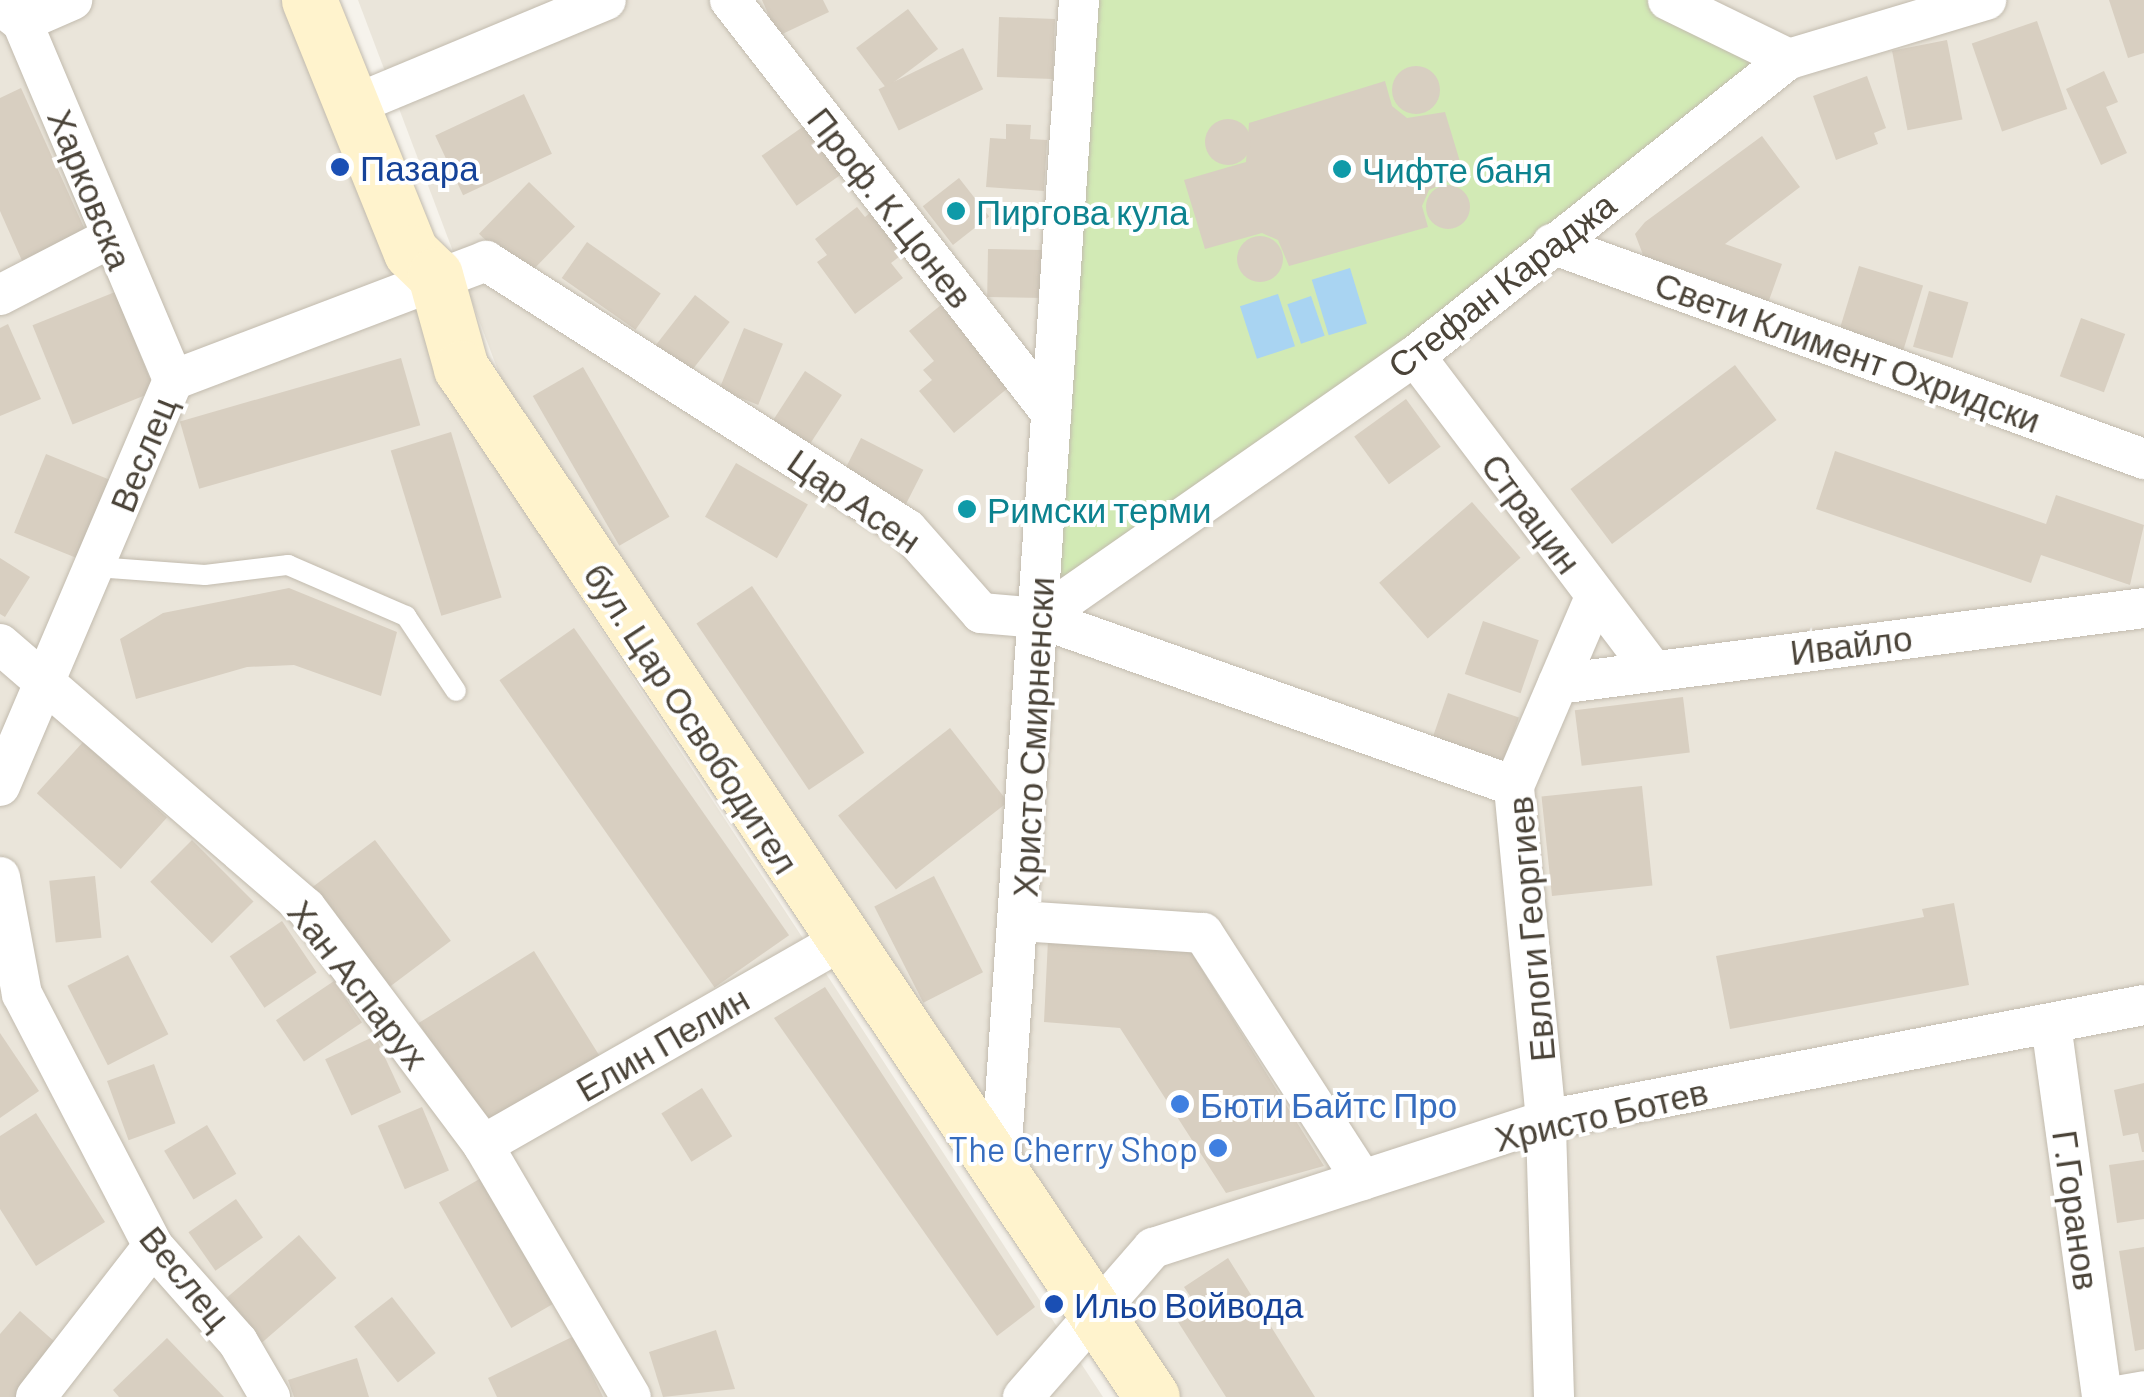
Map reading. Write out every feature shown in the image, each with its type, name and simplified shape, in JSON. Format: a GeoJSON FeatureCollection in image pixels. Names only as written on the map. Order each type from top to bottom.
{"type":"FeatureCollection","features":[{"type":"Feature","properties":{"kind":"main road","name":"бул. Цар Освободител"},"geometry":{"type":"LineString","coordinates":[[309,0],[411,252],[434,275],[461,368],[840,941],[1152,1397]]}},
{"type":"Feature","properties":{"kind":"main road"},"geometry":{"type":"LineString","coordinates":[[334,0],[434,240],[434,275]]}},
{"type":"Feature","properties":{"kind":"street"},"geometry":{"type":"LineString","coordinates":[[11,13],[72,0]]}},
{"type":"Feature","properties":{"kind":"street"},"geometry":{"type":"LineString","coordinates":[[374,96],[606,0]]}},
{"type":"Feature","properties":{"kind":"street","name":"Проф. К.Цонев"},"geometry":{"type":"LineString","coordinates":[[730,0],[1052,413]]}},
{"type":"Feature","properties":{"kind":"street","name":"Христо Смирненски"},"geometry":{"type":"LineString","coordinates":[[1000,1174],[1021,921],[1080,0]]}},
{"type":"Feature","properties":{"kind":"street"},"geometry":{"type":"LineString","coordinates":[[1668,0],[1789,59]]}},
{"type":"Feature","properties":{"kind":"street","name":"Стефан Караджа"},"geometry":{"type":"LineString","coordinates":[[1039,618],[1415,356],[1789,59],[1961,4]]}},
{"type":"Feature","properties":{"kind":"street","name":"Харковска"},"geometry":{"type":"LineString","coordinates":[[11,13],[173,380]]}},
{"type":"Feature","properties":{"kind":"street"},"geometry":{"type":"LineString","coordinates":[[0,295],[110,238]]}},
{"type":"Feature","properties":{"kind":"street","name":"Свети Климент Охридски"},"geometry":{"type":"LineString","coordinates":[[1552,244],[2144,459]]}},
{"type":"Feature","properties":{"kind":"street","name":"Цар Асен"},"geometry":{"type":"LineString","coordinates":[[434,275],[486,261],[907,529],[981,612],[1039,618],[1514,786]]}},
{"type":"Feature","properties":{"kind":"street","name":"Веслец"},"geometry":{"type":"LineString","coordinates":[[0,786],[173,380],[434,275]]}},
{"type":"Feature","properties":{"kind":"street","name":"Страцин"},"geometry":{"type":"LineString","coordinates":[[1415,356],[1651,668]]}},
{"type":"Feature","properties":{"kind":"street","name":"Евлоги Георгиев"},"geometry":{"type":"LineString","coordinates":[[1554,1397],[1546,1120],[1514,786],[1595,598]]}},
{"type":"Feature","properties":{"kind":"street","name":"Ивайло"},"geometry":{"type":"LineString","coordinates":[[1558,684],[1651,668],[2144,608]]}},
{"type":"Feature","properties":{"kind":"street","name":"Хан Аспарух"},"geometry":{"type":"LineString","coordinates":[[0,644],[306,908],[482,1145],[631,1397]]}},
{"type":"Feature","properties":{"kind":"street","name":"Веслец"},"geometry":{"type":"LineString","coordinates":[[0,878],[11,985],[153,1246],[238,1342],[270,1397]]}},
{"type":"Feature","properties":{"kind":"street"},"geometry":{"type":"LineString","coordinates":[[1021,921],[1204,932],[1362,1180]]}},
{"type":"Feature","properties":{"kind":"street","name":"Елин Пелин"},"geometry":{"type":"LineString","coordinates":[[482,1145],[840,941]]}},
{"type":"Feature","properties":{"kind":"street","name":"Христо Ботев"},"geometry":{"type":"LineString","coordinates":[[1023,1397],[1152,1248],[1546,1120],[2144,1006]]}},
{"type":"Feature","properties":{"kind":"street","name":"Г.Горанов"},"geometry":{"type":"LineString","coordinates":[[2051,1024],[2102,1397]]}},
{"type":"Feature","properties":{"kind":"street"},"geometry":{"type":"LineString","coordinates":[[36,1397],[153,1246]]}},
{"type":"Feature","properties":{"kind":"street"},"geometry":{"type":"LineString","coordinates":[[1094,1311],[1122,1397]]}},
{"type":"Feature","properties":{"kind":"street"},"geometry":{"type":"LineString","coordinates":[[2110,1397],[2144,1390]]}},
{"type":"Feature","properties":{"kind":"lane"},"geometry":{"type":"LineString","coordinates":[[96,567],[205,575],[288,565],[406,616],[456,692]]}},
{"type":"Feature","properties":{"kind":"shaded area"},"geometry":{"type":"Polygon","coordinates":[[[0,0],[303,0],[573,587],[1103,1397],[0,1397],[0,0]]]}},
{"type":"Feature","properties":{"kind":"shaded area"},"geometry":{"type":"Polygon","coordinates":[[[358,0],[2144,0],[2144,1397],[1173,1397],[511,405],[358,0]]]}},
{"type":"Feature","properties":{"kind":"green space"},"geometry":{"type":"Polygon","coordinates":[[[1079,0],[1668,0],[1789,59],[1039,618],[1079,0]]]}},
{"type":"Feature","properties":{"kind":"water"},"geometry":{"type":"Polygon","coordinates":[[[1350,268],[1367,323],[1329,335],[1312,280],[1350,268]]]}},
{"type":"Feature","properties":{"kind":"water"},"geometry":{"type":"Polygon","coordinates":[[[1278,294],[1295,346],[1257,359],[1240,306],[1278,294]]]}},
{"type":"Feature","properties":{"kind":"water"},"geometry":{"type":"Polygon","coordinates":[[[1311,296],[1325,336],[1301,344],[1287,304],[1311,296]]]}},
{"type":"Feature","properties":{"kind":"building"},"geometry":{"type":"Polygon","coordinates":[[[762,0],[823,0],[829,12],[778,36],[762,0]]]}},
{"type":"Feature","properties":{"kind":"building"},"geometry":{"type":"Polygon","coordinates":[[[2109,0],[2144,0],[2144,53],[2128,58],[2109,0]]]}},
{"type":"Feature","properties":{"kind":"building"},"geometry":{"type":"Polygon","coordinates":[[[908,9],[938,49],[886,88],[856,48],[908,9]]]}},
{"type":"Feature","properties":{"kind":"building"},"geometry":{"type":"Polygon","coordinates":[[[999,17],[1055,19],[1053,79],[997,77],[999,17]]]}},
{"type":"Feature","properties":{"kind":"building"},"geometry":{"type":"Polygon","coordinates":[[[2037,21],[2067,109],[2002,131],[1972,43],[2037,21]]]}},
{"type":"Feature","properties":{"kind":"building"},"geometry":{"type":"Polygon","coordinates":[[[1947,40],[1962,120],[1907,130],[1892,51],[1947,40]]]}},
{"type":"Feature","properties":{"kind":"building"},"geometry":{"type":"Polygon","coordinates":[[[963,48],[983,89],[899,131],[879,89],[963,48]]]}},
{"type":"Feature","properties":{"kind":"building"},"geometry":{"type":"Polygon","coordinates":[[[1416,66],[1433,73],[1440,90],[1433,107],[1416,114],[1399,107],[1392,90],[1399,73],[1416,66]]]}},
{"type":"Feature","properties":{"kind":"building"},"geometry":{"type":"Polygon","coordinates":[[[2104,71],[2118,102],[2106,107],[2127,153],[2101,165],[2066,89],[2104,71]]]}},
{"type":"Feature","properties":{"kind":"building"},"geometry":{"type":"Polygon","coordinates":[[[1867,76],[1886,128],[1874,133],[1878,144],[1836,160],[1813,96],[1867,76]]]}},
{"type":"Feature","properties":{"kind":"building","name":"Чифте баня"},"geometry":{"type":"Polygon","coordinates":[[[1385,81],[1392,106],[1407,118],[1445,112],[1464,175],[1429,190],[1422,206],[1428,227],[1289,266],[1278,240],[1262,233],[1205,249],[1184,180],[1246,162],[1249,123],[1385,81]]]}},
{"type":"Feature","properties":{"kind":"building"},"geometry":{"type":"Polygon","coordinates":[[[21,88],[91,243],[27,272],[0,211],[0,98],[21,88]]]}},
{"type":"Feature","properties":{"kind":"building"},"geometry":{"type":"Polygon","coordinates":[[[524,94],[552,154],[463,195],[435,135],[524,94]]]}},
{"type":"Feature","properties":{"kind":"building"},"geometry":{"type":"Polygon","coordinates":[[[814,119],[849,169],[797,206],[762,156],[814,119]]]}},
{"type":"Feature","properties":{"kind":"building"},"geometry":{"type":"Polygon","coordinates":[[[1228,119],[1244,126],[1251,142],[1244,158],[1228,165],[1212,158],[1205,142],[1212,126],[1228,119]]]}},
{"type":"Feature","properties":{"kind":"building"},"geometry":{"type":"Polygon","coordinates":[[[1006,124],[1031,125],[1030,139],[1047,140],[1044,191],[986,187],[990,138],[1006,139],[1006,124]]]}},
{"type":"Feature","properties":{"kind":"building"},"geometry":{"type":"Polygon","coordinates":[[[1762,136],[1800,187],[1725,244],[1782,264],[1768,303],[1645,260],[1635,234],[1645,222],[1762,136]]]}},
{"type":"Feature","properties":{"kind":"building","name":"Пиргова кула"},"geometry":{"type":"Polygon","coordinates":[[[959,178],[989,217],[953,245],[923,206],[959,178]]]}},
{"type":"Feature","properties":{"kind":"building"},"geometry":{"type":"Polygon","coordinates":[[[529,182],[575,226],[525,278],[479,234],[529,182]]]}},
{"type":"Feature","properties":{"kind":"building"},"geometry":{"type":"Polygon","coordinates":[[[1448,185],[1464,191],[1470,207],[1464,223],[1448,229],[1432,223],[1426,207],[1432,191],[1448,185]]]}},
{"type":"Feature","properties":{"kind":"building"},"geometry":{"type":"Polygon","coordinates":[[[857,207],[865,217],[876,208],[908,250],[891,263],[903,278],[855,314],[817,262],[827,255],[815,239],[857,207]]]}},
{"type":"Feature","properties":{"kind":"building"},"geometry":{"type":"Polygon","coordinates":[[[1260,236],[1276,243],[1283,259],[1276,275],[1260,282],[1244,275],[1237,259],[1244,243],[1260,236]]]}},
{"type":"Feature","properties":{"kind":"building"},"geometry":{"type":"Polygon","coordinates":[[[587,242],[661,294],[635,330],[562,278],[587,242]]]}},
{"type":"Feature","properties":{"kind":"building"},"geometry":{"type":"Polygon","coordinates":[[[988,249],[1044,250],[1043,298],[987,297],[988,249]]]}},
{"type":"Feature","properties":{"kind":"building"},"geometry":{"type":"Polygon","coordinates":[[[1859,266],[1923,286],[1903,351],[1839,331],[1859,266]]]}},
{"type":"Feature","properties":{"kind":"building"},"geometry":{"type":"Polygon","coordinates":[[[1929,291],[1968,302],[1952,358],[1913,347],[1929,291]]]}},
{"type":"Feature","properties":{"kind":"building"},"geometry":{"type":"Polygon","coordinates":[[[115,292],[155,391],[73,425],[32,325],[115,292]]]}},
{"type":"Feature","properties":{"kind":"building"},"geometry":{"type":"Polygon","coordinates":[[[695,295],[730,322],[689,374],[654,347],[695,295]]]}},
{"type":"Feature","properties":{"kind":"building"},"geometry":{"type":"Polygon","coordinates":[[[941,305],[1009,387],[954,433],[919,391],[932,380],[923,370],[934,361],[909,331],[941,305]]]}},
{"type":"Feature","properties":{"kind":"building"},"geometry":{"type":"Polygon","coordinates":[[[2081,318],[2125,334],[2104,392],[2060,376],[2081,318]]]}},
{"type":"Feature","properties":{"kind":"building"},"geometry":{"type":"Polygon","coordinates":[[[8,324],[41,399],[0,416],[0,328],[8,324]]]}},
{"type":"Feature","properties":{"kind":"building"},"geometry":{"type":"Polygon","coordinates":[[[744,328],[783,344],[758,405],[719,389],[744,328]]]}},
{"type":"Feature","properties":{"kind":"building"},"geometry":{"type":"Polygon","coordinates":[[[401,358],[420,425],[199,489],[180,421],[401,358]]]}},
{"type":"Feature","properties":{"kind":"building"},"geometry":{"type":"Polygon","coordinates":[[[1735,365],[1777,420],[1612,544],[1570,489],[1735,365]]]}},
{"type":"Feature","properties":{"kind":"building"},"geometry":{"type":"Polygon","coordinates":[[[583,367],[670,517],[619,546],[533,396],[583,367]]]}},
{"type":"Feature","properties":{"kind":"building"},"geometry":{"type":"Polygon","coordinates":[[[805,371],[842,395],[809,446],[772,422],[805,371]]]}},
{"type":"Feature","properties":{"kind":"building"},"geometry":{"type":"Polygon","coordinates":[[[1406,399],[1441,447],[1389,484],[1354,437],[1406,399]]]}},
{"type":"Feature","properties":{"kind":"building"},"geometry":{"type":"Polygon","coordinates":[[[451,432],[502,597],[441,616],[391,450],[451,432]]]}},
{"type":"Feature","properties":{"kind":"building"},"geometry":{"type":"Polygon","coordinates":[[[861,438],[923,470],[906,504],[844,472],[861,438]]]}},
{"type":"Feature","properties":{"kind":"building"},"geometry":{"type":"Polygon","coordinates":[[[1835,451],[2046,524],[2056,495],[2144,525],[2130,585],[2041,555],[2031,583],[1816,509],[1835,451]]]}},
{"type":"Feature","properties":{"kind":"building"},"geometry":{"type":"Polygon","coordinates":[[[46,454],[111,480],[79,559],[14,533],[46,454]]]}},
{"type":"Feature","properties":{"kind":"building"},"geometry":{"type":"Polygon","coordinates":[[[736,463],[808,504],[777,558],[705,517],[736,463]]]}},
{"type":"Feature","properties":{"kind":"building"},"geometry":{"type":"Polygon","coordinates":[[[1472,502],[1521,558],[1428,639],[1379,583],[1472,502]]]}},
{"type":"Feature","properties":{"kind":"building"},"geometry":{"type":"Polygon","coordinates":[[[0,558],[30,577],[5,617],[0,614],[0,558]]]}},
{"type":"Feature","properties":{"kind":"building"},"geometry":{"type":"Polygon","coordinates":[[[752,586],[864,753],[809,790],[696,623],[752,586]]]}},
{"type":"Feature","properties":{"kind":"building"},"geometry":{"type":"Polygon","coordinates":[[[289,588],[397,632],[381,696],[294,665],[247,667],[136,699],[120,639],[163,613],[289,588]]]}},
{"type":"Feature","properties":{"kind":"building"},"geometry":{"type":"Polygon","coordinates":[[[1483,621],[1539,640],[1521,693],[1465,674],[1483,621]]]}},
{"type":"Feature","properties":{"kind":"building"},"geometry":{"type":"Polygon","coordinates":[[[574,628],[789,935],[715,987],[499,680],[574,628]]]}},
{"type":"Feature","properties":{"kind":"building"},"geometry":{"type":"Polygon","coordinates":[[[1448,693],[1519,717],[1502,766],[1431,741],[1448,693]]]}},
{"type":"Feature","properties":{"kind":"building"},"geometry":{"type":"Polygon","coordinates":[[[1683,697],[1690,753],[1582,766],[1575,710],[1683,697]]]}},
{"type":"Feature","properties":{"kind":"building"},"geometry":{"type":"Polygon","coordinates":[[[950,728],[1008,802],[896,889],[838,815],[950,728]]]}},
{"type":"Feature","properties":{"kind":"building"},"geometry":{"type":"Polygon","coordinates":[[[83,742],[167,818],[121,869],[37,793],[83,742]]]}},
{"type":"Feature","properties":{"kind":"building"},"geometry":{"type":"Polygon","coordinates":[[[1642,786],[1652,885],[1552,896],[1542,797],[1642,786]]]}},
{"type":"Feature","properties":{"kind":"building"},"geometry":{"type":"Polygon","coordinates":[[[192,840],[254,902],[212,943],[150,882],[192,840]]]}},
{"type":"Feature","properties":{"kind":"building"},"geometry":{"type":"Polygon","coordinates":[[[375,840],[451,941],[388,988],[312,888],[375,840]]]}},
{"type":"Feature","properties":{"kind":"building"},"geometry":{"type":"Polygon","coordinates":[[[95,876],[101,938],[56,942],[49,881],[95,876]]]}},
{"type":"Feature","properties":{"kind":"building"},"geometry":{"type":"Polygon","coordinates":[[[934,876],[983,972],[923,1003],[874,906],[934,876]]]}},
{"type":"Feature","properties":{"kind":"building"},"geometry":{"type":"Polygon","coordinates":[[[1954,903],[1969,985],[1730,1029],[1716,956],[1924,917],[1922,909],[1954,903]]]}},
{"type":"Feature","properties":{"kind":"building"},"geometry":{"type":"Polygon","coordinates":[[[282,921],[317,972],[264,1008],[230,956],[282,921]]]}},
{"type":"Feature","properties":{"kind":"building"},"geometry":{"type":"Polygon","coordinates":[[[1048,940],[1190,950],[1324,1166],[1226,1193],[1120,1028],[1044,1022],[1048,940]]]}},
{"type":"Feature","properties":{"kind":"building"},"geometry":{"type":"Polygon","coordinates":[[[534,951],[600,1057],[485,1129],[419,1023],[534,951]]]}},
{"type":"Feature","properties":{"kind":"building"},"geometry":{"type":"Polygon","coordinates":[[[128,955],[168,1034],[108,1065],[67,986],[128,955]]]}},
{"type":"Feature","properties":{"kind":"building"},"geometry":{"type":"Polygon","coordinates":[[[334,981],[362,1022],[304,1062],[276,1020],[334,981]]]}},
{"type":"Feature","properties":{"kind":"building"},"geometry":{"type":"Polygon","coordinates":[[[825,987],[1035,1307],[997,1336],[774,1018],[825,987]]]}},
{"type":"Feature","properties":{"kind":"building"},"geometry":{"type":"Polygon","coordinates":[[[0,1033],[39,1091],[0,1118],[0,1033]]]}},
{"type":"Feature","properties":{"kind":"building"},"geometry":{"type":"Polygon","coordinates":[[[375,1036],[401,1092],[351,1115],[325,1059],[375,1036]]]}},
{"type":"Feature","properties":{"kind":"building"},"geometry":{"type":"Polygon","coordinates":[[[154,1064],[176,1123],[129,1140],[107,1081],[154,1064]]]}},
{"type":"Feature","properties":{"kind":"building"},"geometry":{"type":"Polygon","coordinates":[[[2144,1083],[2142,1152],[2138,1133],[2123,1136],[2114,1090],[2144,1083]]]}},
{"type":"Feature","properties":{"kind":"building"},"geometry":{"type":"Polygon","coordinates":[[[702,1088],[732,1136],[691,1162],[661,1113],[702,1088]]]}},
{"type":"Feature","properties":{"kind":"building"},"geometry":{"type":"Polygon","coordinates":[[[422,1107],[449,1171],[405,1189],[378,1126],[422,1107]]]}},
{"type":"Feature","properties":{"kind":"building"},"geometry":{"type":"Polygon","coordinates":[[[36,1113],[105,1222],[36,1266],[0,1209],[0,1136],[36,1113]]]}},
{"type":"Feature","properties":{"kind":"building"},"geometry":{"type":"Polygon","coordinates":[[[207,1125],[236,1174],[193,1200],[164,1151],[207,1125]]]}},
{"type":"Feature","properties":{"kind":"building"},"geometry":{"type":"Polygon","coordinates":[[[2144,1160],[2144,1219],[2117,1223],[2109,1165],[2144,1160]]]}},
{"type":"Feature","properties":{"kind":"building"},"geometry":{"type":"Polygon","coordinates":[[[483,1177],[556,1303],[511,1328],[439,1202],[483,1177]]]}},
{"type":"Feature","properties":{"kind":"building"},"geometry":{"type":"Polygon","coordinates":[[[236,1199],[263,1238],[215,1271],[188,1232],[236,1199]]]}},
{"type":"Feature","properties":{"kind":"building"},"geometry":{"type":"Polygon","coordinates":[[[299,1235],[336,1278],[261,1344],[224,1301],[299,1235]]]}},
{"type":"Feature","properties":{"kind":"building"},"geometry":{"type":"Polygon","coordinates":[[[2144,1247],[2144,1349],[2135,1351],[2119,1251],[2144,1247]]]}},
{"type":"Feature","properties":{"kind":"building"},"geometry":{"type":"Polygon","coordinates":[[[1228,1258],[1315,1397],[1226,1397],[1171,1311],[1192,1299],[1184,1287],[1228,1258]]]}},
{"type":"Feature","properties":{"kind":"building"},"geometry":{"type":"Polygon","coordinates":[[[392,1297],[436,1353],[398,1383],[354,1327],[392,1297]]]}},
{"type":"Feature","properties":{"kind":"building"},"geometry":{"type":"Polygon","coordinates":[[[20,1311],[64,1350],[23,1397],[0,1397],[0,1334],[20,1311]]]}},
{"type":"Feature","properties":{"kind":"building"},"geometry":{"type":"Polygon","coordinates":[[[716,1330],[735,1389],[663,1397],[649,1352],[716,1330]]]}},
{"type":"Feature","properties":{"kind":"building"},"geometry":{"type":"Polygon","coordinates":[[[574,1336],[603,1397],[497,1397],[488,1378],[574,1336]]]}},
{"type":"Feature","properties":{"kind":"building"},"geometry":{"type":"Polygon","coordinates":[[[167,1338],[224,1397],[119,1397],[113,1390],[167,1338]]]}},
{"type":"Feature","properties":{"kind":"building"},"geometry":{"type":"Polygon","coordinates":[[[357,1358],[369,1397],[294,1397],[288,1380],[357,1358]]]}},
{"type":"Feature","properties":{"kind":"place","name":"Пазара"},"geometry":{"type":"Point","coordinates":[340,167]}},
{"type":"Feature","properties":{"kind":"place","name":"Чифте баня"},"geometry":{"type":"Point","coordinates":[1342,169]}},
{"type":"Feature","properties":{"kind":"place","name":"Пиргова кула"},"geometry":{"type":"Point","coordinates":[956,211]}},
{"type":"Feature","properties":{"kind":"place","name":"Римски терми"},"geometry":{"type":"Point","coordinates":[967,509]}},
{"type":"Feature","properties":{"kind":"place","name":"Бюти Байтс Про"},"geometry":{"type":"Point","coordinates":[1180,1104]}},
{"type":"Feature","properties":{"kind":"place","name":"The Cherry Shop"},"geometry":{"type":"Point","coordinates":[1218,1148]}},
{"type":"Feature","properties":{"kind":"place","name":"Ильо Войвода"},"geometry":{"type":"Point","coordinates":[1054,1304]}}]}
